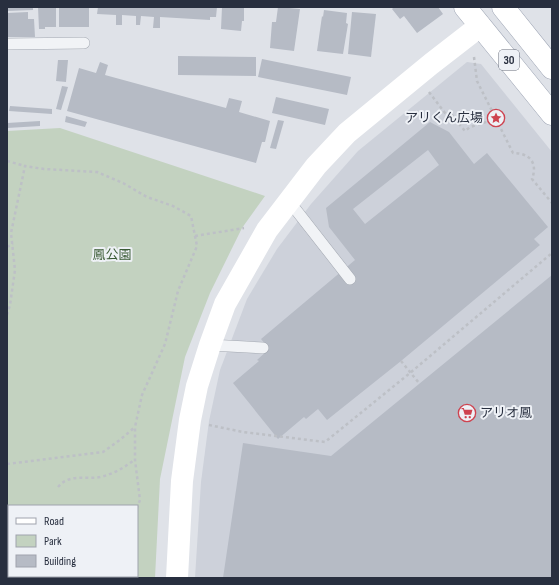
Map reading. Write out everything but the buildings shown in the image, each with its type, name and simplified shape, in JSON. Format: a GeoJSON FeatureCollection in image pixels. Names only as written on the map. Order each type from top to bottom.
{"type":"FeatureCollection","features":[{"type":"Feature","properties":{"kind":"street","name":"30"},"geometry":{"type":"LineString","coordinates":[[465,7],[552,114]]}},
{"type":"Feature","properties":{"kind":"street","name":"30"},"geometry":{"type":"LineString","coordinates":[[503,7],[552,68]]}},
{"type":"Feature","properties":{"kind":"street"},"geometry":{"type":"LineString","coordinates":[[177,578],[183,472],[190,420],[197,386],[225,304],[267,230],[316,166],[347,133],[480,26]]}},
{"type":"Feature","properties":{"kind":"lane"},"geometry":{"type":"LineString","coordinates":[[7,44],[84,43]]}},
{"type":"Feature","properties":{"kind":"lane"},"geometry":{"type":"LineString","coordinates":[[289,201],[350,279]]}},
{"type":"Feature","properties":{"kind":"lane"},"geometry":{"type":"LineString","coordinates":[[210,345],[263,348]]}},
{"type":"Feature","properties":{"kind":"path"},"geometry":{"type":"LineString","coordinates":[[473,52],[477,81],[513,154],[525,155],[533,163],[534,174],[532,179],[552,203]]}},
{"type":"Feature","properties":{"kind":"path"},"geometry":{"type":"LineString","coordinates":[[427,89],[448,117],[451,114],[465,131],[470,127],[496,119]]}},
{"type":"Feature","properties":{"kind":"path"},"geometry":{"type":"LineString","coordinates":[[7,161],[44,169],[97,172],[123,183],[147,197],[173,206],[191,216],[197,246],[178,291],[165,344],[142,394],[135,427],[135,460],[140,500],[138,505]]}},
{"type":"Feature","properties":{"kind":"path"},"geometry":{"type":"LineString","coordinates":[[7,315],[10,305],[15,270],[11,233],[25,166]]}},
{"type":"Feature","properties":{"kind":"path"},"geometry":{"type":"LineString","coordinates":[[195,236],[248,228]]}},
{"type":"Feature","properties":{"kind":"path"},"geometry":{"type":"LineString","coordinates":[[7,247],[13,244]]}},
{"type":"Feature","properties":{"kind":"path"},"geometry":{"type":"LineString","coordinates":[[203,424],[243,432],[325,442],[410,373],[552,253]]}},
{"type":"Feature","properties":{"kind":"path"},"geometry":{"type":"LineString","coordinates":[[401,361],[419,383]]}},
{"type":"Feature","properties":{"kind":"path"},"geometry":{"type":"LineString","coordinates":[[7,464],[103,452],[135,427]]}},
{"type":"Feature","properties":{"kind":"path"},"geometry":{"type":"LineString","coordinates":[[58,487],[67,480],[80,477],[101,477],[125,468],[135,460]]}},
{"type":"Feature","properties":{"kind":"shaded area","name":"アリオ鳳"},"geometry":{"type":"Polygon","coordinates":[[[467,62],[481,64],[552,152],[552,578],[195,578],[201,482],[209,421],[220,370],[247,299],[277,249],[311,204],[358,151],[467,62]]]}},
{"type":"Feature","properties":{"kind":"green space","name":"鳳公園"},"geometry":{"type":"Polygon","coordinates":[[[60,128],[265,196],[242,228],[210,293],[185,357],[160,479],[155,578],[7,578],[7,131],[60,128]]]}},
{"type":"Feature","properties":{"kind":"place","name":"アリくん広場"},"geometry":{"type":"Point","coordinates":[496,118]}},
{"type":"Feature","properties":{"kind":"place","name":"アリオ鳳"},"geometry":{"type":"Point","coordinates":[467,413]}}]}
